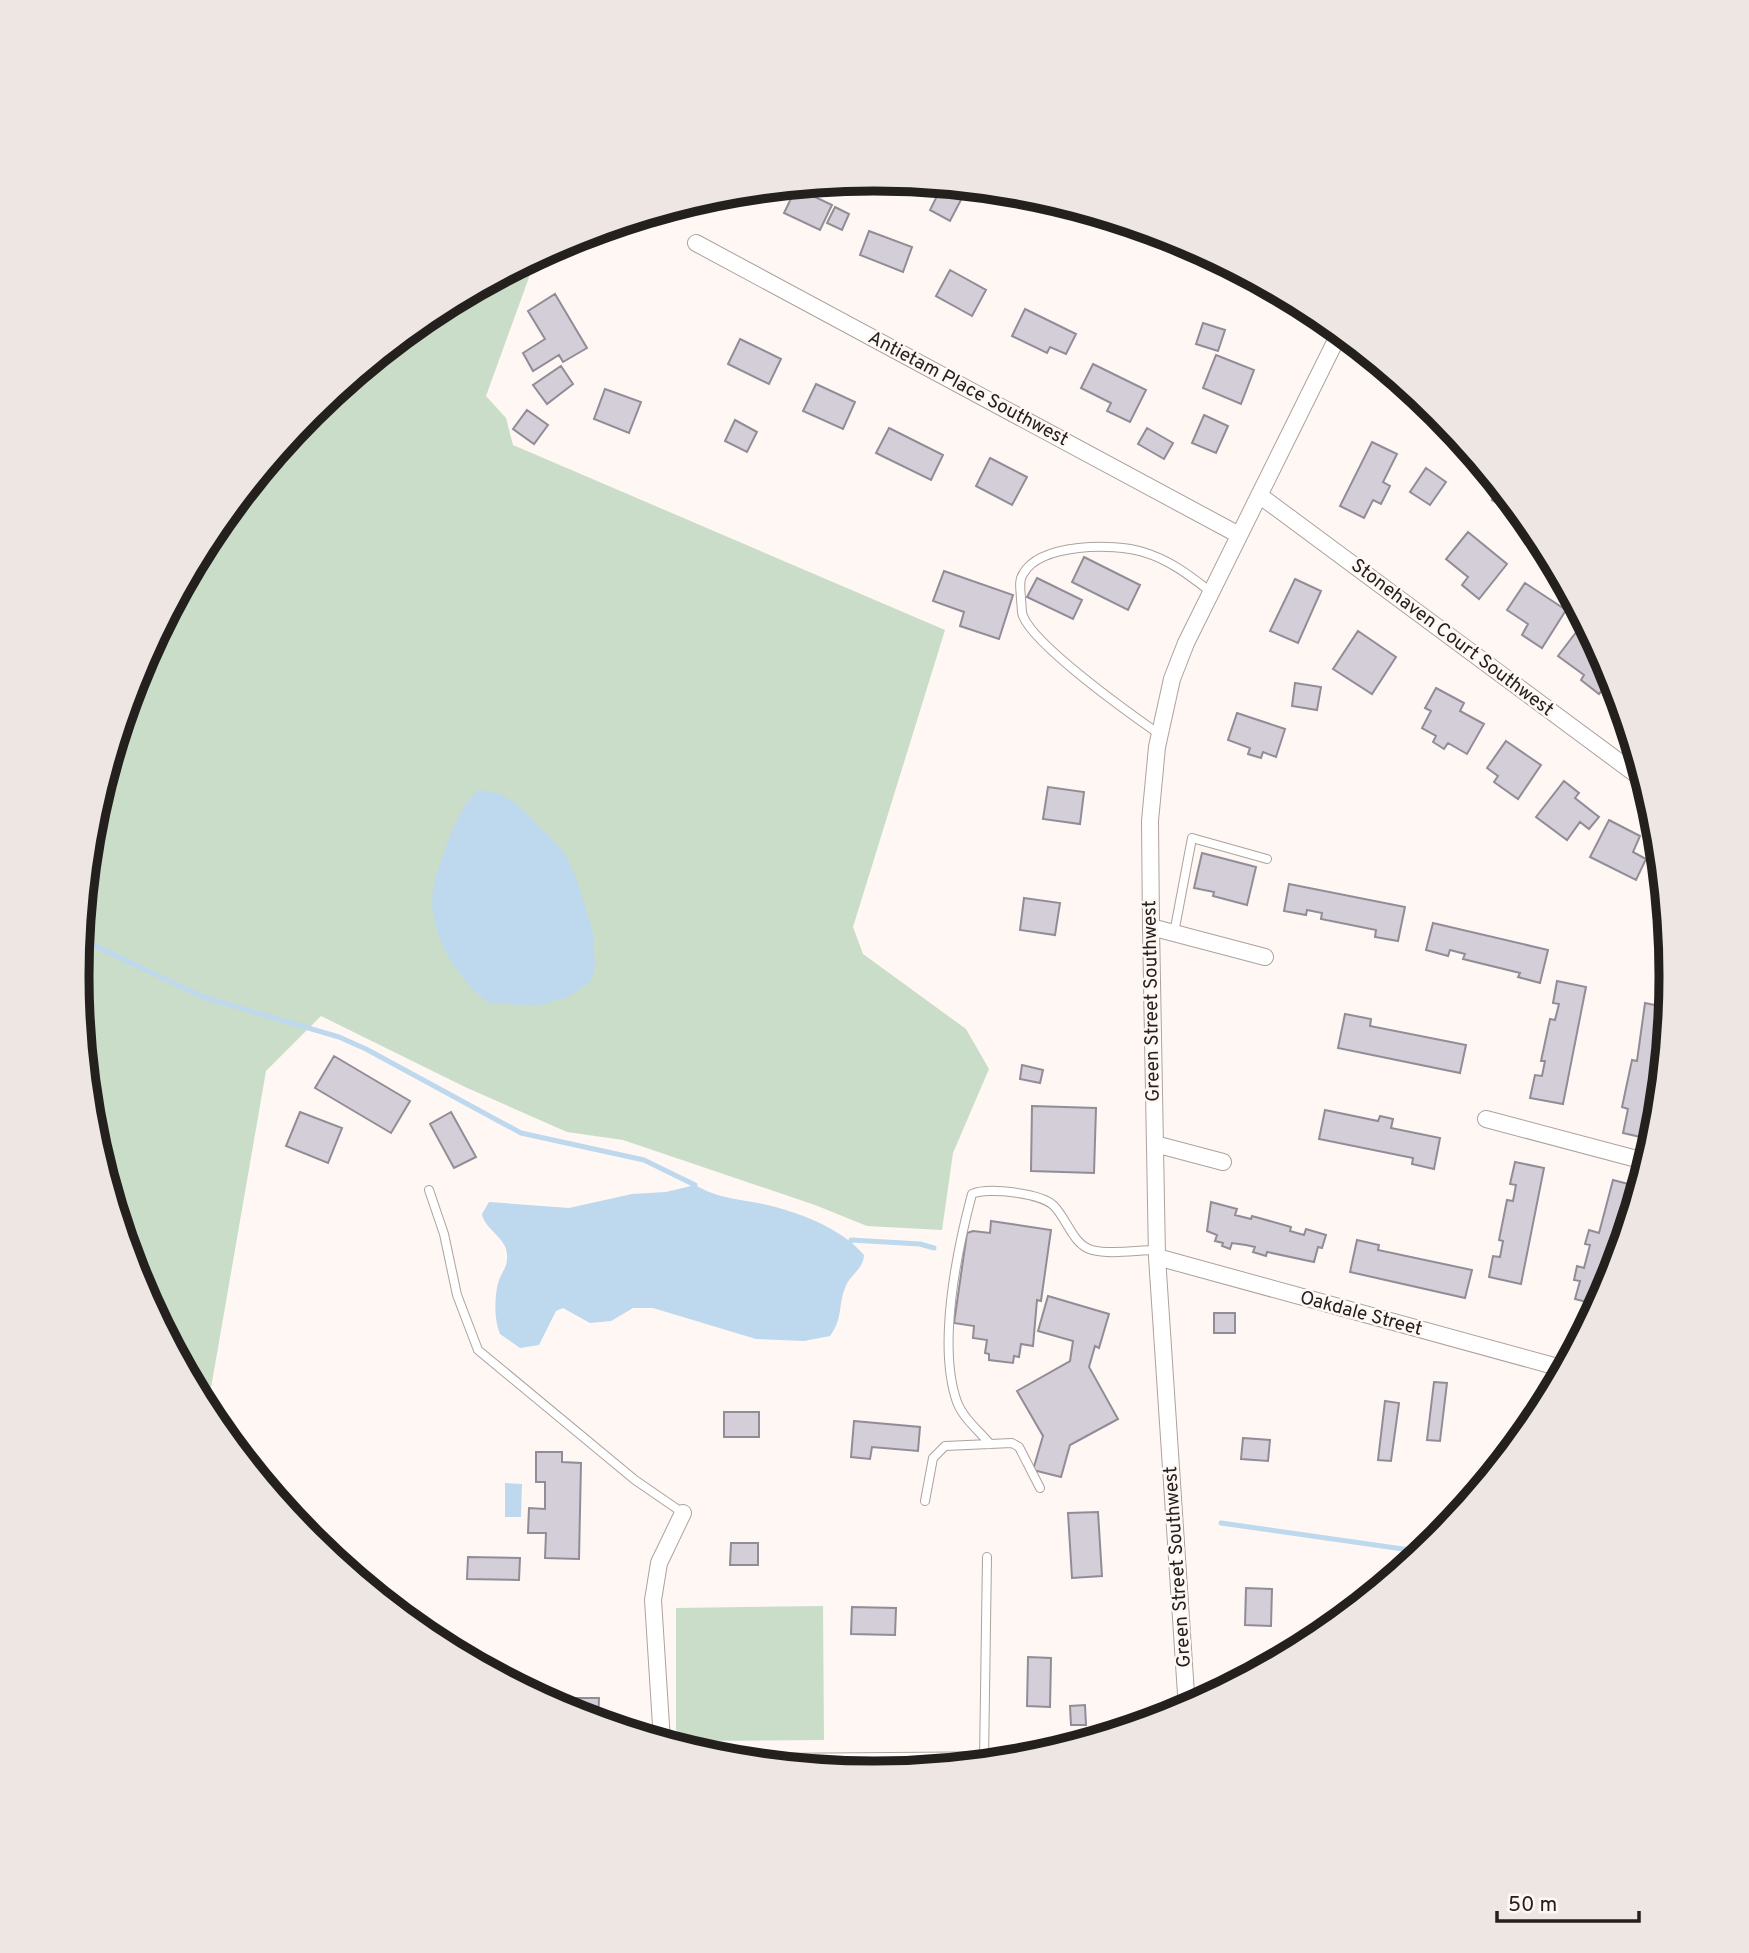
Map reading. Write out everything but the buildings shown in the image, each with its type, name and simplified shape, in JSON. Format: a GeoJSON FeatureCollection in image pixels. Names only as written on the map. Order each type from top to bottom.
{"type":"FeatureCollection","features":[{"type":"Feature","properties":{"kind":"street","name":"Antietam Place Southwest"},"geometry":{"type":"LineString","coordinates":[[696,243],[1239,535]]}},
{"type":"Feature","properties":{"kind":"street","name":"Green Street Southwest"},"geometry":{"type":"LineString","coordinates":[[1186,1697],[1157,1254],[1150,821],[1159,734],[1175,671],[1211,592],[1335,341]]}},
{"type":"Feature","properties":{"kind":"street","name":"Stonehaven Court Southwest"},"geometry":{"type":"LineString","coordinates":[[1259,495],[1633,772]]}},
{"type":"Feature","properties":{"kind":"street"},"geometry":{"type":"LineString","coordinates":[[1151,927],[1265,957]]}},
{"type":"Feature","properties":{"kind":"street"},"geometry":{"type":"LineString","coordinates":[[1486,1119],[1638,1159]]}},
{"type":"Feature","properties":{"kind":"street"},"geometry":{"type":"LineString","coordinates":[[1155,1144],[1223,1162]]}},
{"type":"Feature","properties":{"kind":"street","name":"Oakdale Street"},"geometry":{"type":"LineString","coordinates":[[1157,1254],[1556,1367]]}},
{"type":"Feature","properties":{"kind":"street"},"geometry":{"type":"LineString","coordinates":[[661,1732],[653,1600],[659,1563],[683,1513]]}},
{"type":"Feature","properties":{"kind":"street"},"geometry":{"type":"LineString","coordinates":[[852,1761],[910,1761]]}},
{"type":"Feature","properties":{"kind":"lane"},"geometry":{"type":"LineString","coordinates":[[1159,734],[1042,641],[1023,615],[1020,583],[1023,572],[1039,560],[1069,550],[1093,545],[1115,546],[1141,551],[1175,564],[1211,592]]}},
{"type":"Feature","properties":{"kind":"lane"},"geometry":{"type":"LineString","coordinates":[[1174,933],[1192,838],[1267,859]]}},
{"type":"Feature","properties":{"kind":"lane"},"geometry":{"type":"LineString","coordinates":[[990,1444],[962,1413],[956,1400],[949,1346],[956,1276],[972,1194],[984,1189],[1041,1198],[1053,1204],[1082,1245],[1093,1250],[1157,1254]]}},
{"type":"Feature","properties":{"kind":"lane"},"geometry":{"type":"LineString","coordinates":[[429,1190],[444,1234],[457,1295],[478,1350],[495,1367],[635,1480],[683,1513]]}},
{"type":"Feature","properties":{"kind":"lane"},"geometry":{"type":"LineString","coordinates":[[925,1501],[933,1458],[938,1449],[945,1446],[1012,1443],[1019,1447],[1040,1488]]}},
{"type":"Feature","properties":{"kind":"lane"},"geometry":{"type":"LineString","coordinates":[[984,1754],[987,1557]]}},
{"type":"Feature","properties":{"kind":"green space"},"geometry":{"type":"Polygon","coordinates":[[[532,270],[486,396],[506,418],[513,445],[945,630],[853,927],[863,954],[966,1029],[989,1069],[953,1153],[942,1230],[867,1226],[815,1205],[623,1140],[567,1132],[465,1087],[321,1016],[266,1071],[210,1394],[170,1324],[131,1229],[104,1130],[96,1079],[89,976],[91,925],[104,823],[116,773],[149,676],[194,584],[252,498],[284,459],[319,421],[396,354],[482,296],[532,270]]]}},
{"type":"Feature","properties":{"kind":"green space"},"geometry":{"type":"Polygon","coordinates":[[[823,1606],[824,1740],[696,1741],[686,1739],[676,1730],[676,1608],[823,1606]]]}},
{"type":"Feature","properties":{"kind":"water"},"geometry":{"type":"Polygon","coordinates":[[[478,790],[499,793],[519,806],[565,853],[577,880],[593,933],[595,966],[591,981],[568,997],[538,1006],[489,1003],[458,972],[443,946],[432,903],[435,879],[457,820],[478,790]]]}},
{"type":"Feature","properties":{"kind":"water"},"geometry":{"type":"Polygon","coordinates":[[[695,1185],[720,1195],[804,1216],[843,1236],[864,1255],[861,1265],[845,1288],[839,1318],[830,1336],[804,1341],[756,1339],[653,1308],[633,1308],[611,1321],[590,1323],[563,1308],[556,1311],[539,1345],[520,1348],[500,1334],[496,1315],[497,1286],[506,1265],[507,1255],[504,1244],[484,1220],[482,1214],[489,1202],[569,1208],[632,1194],[666,1192],[695,1185]]]}},
{"type":"Feature","properties":{"kind":"water"},"geometry":{"type":"Polygon","coordinates":[[[505,1483],[522,1484],[521,1517],[505,1517],[505,1483]]]}},
{"type":"Feature","properties":{"kind":"waterway"},"geometry":{"type":"LineString","coordinates":[[90,943],[203,997],[339,1037],[521,1133],[644,1160],[695,1185],[693,1192]]}},
{"type":"Feature","properties":{"kind":"waterway"},"geometry":{"type":"LineString","coordinates":[[850,1244],[851,1240],[920,1244],[934,1248]]}},
{"type":"Feature","properties":{"kind":"waterway"},"geometry":{"type":"LineString","coordinates":[[1221,1523],[1410,1550]]}}]}
